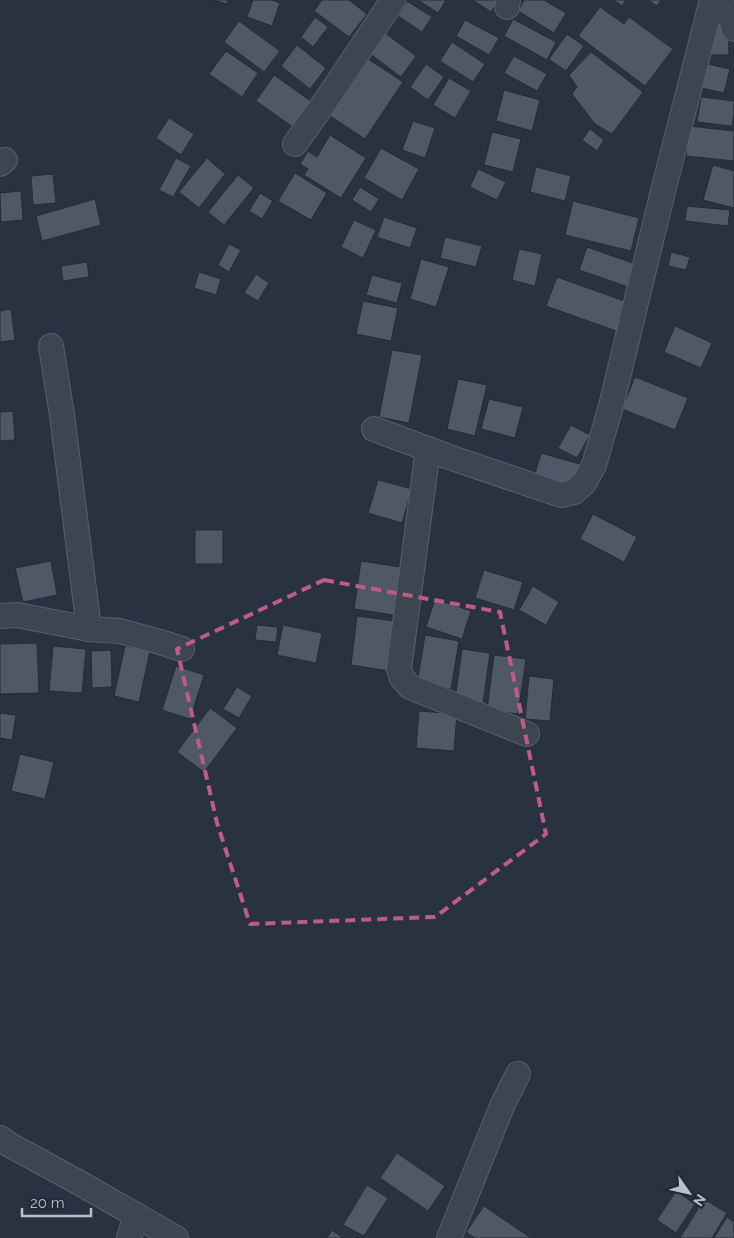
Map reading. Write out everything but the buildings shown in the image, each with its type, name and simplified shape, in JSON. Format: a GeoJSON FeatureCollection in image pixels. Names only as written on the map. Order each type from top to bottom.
{"type":"FeatureCollection","features":[{"type":"Feature","properties":{"kind":"street"},"geometry":{"type":"LineString","coordinates":[[294,144],[329,96],[393,0]]}},
{"type":"Feature","properties":{"kind":"street"},"geometry":{"type":"LineString","coordinates":[[374,429],[561,496],[574,492],[584,483],[594,465],[611,406],[712,0]]}},
{"type":"Feature","properties":{"kind":"street"},"geometry":{"type":"LineString","coordinates":[[719,0],[734,29]]}},
{"type":"Feature","properties":{"kind":"street"},"geometry":{"type":"LineString","coordinates":[[51,346],[62,415],[89,629]]}},
{"type":"Feature","properties":{"kind":"street"},"geometry":{"type":"LineString","coordinates":[[428,449],[399,669],[402,678],[410,687],[527,734]]}},
{"type":"Feature","properties":{"kind":"street"},"geometry":{"type":"LineString","coordinates":[[0,616],[17,615],[89,629],[120,631],[182,649]]}},
{"type":"Feature","properties":{"kind":"street"},"geometry":{"type":"LineString","coordinates":[[449,1238],[502,1106],[518,1074]]}},
{"type":"Feature","properties":{"kind":"street"},"geometry":{"type":"LineString","coordinates":[[0,1138],[176,1238]]}},
{"type":"Feature","properties":{"kind":"street"},"geometry":{"type":"LineString","coordinates":[[129,1238],[136,1215]]}},
{"type":"Feature","properties":{"kind":"highlighted area"},"geometry":{"type":"Polygon","coordinates":[[[324,580],[500,612],[546,834],[435,917],[250,924],[217,823],[177,649],[324,580]]]}}]}
